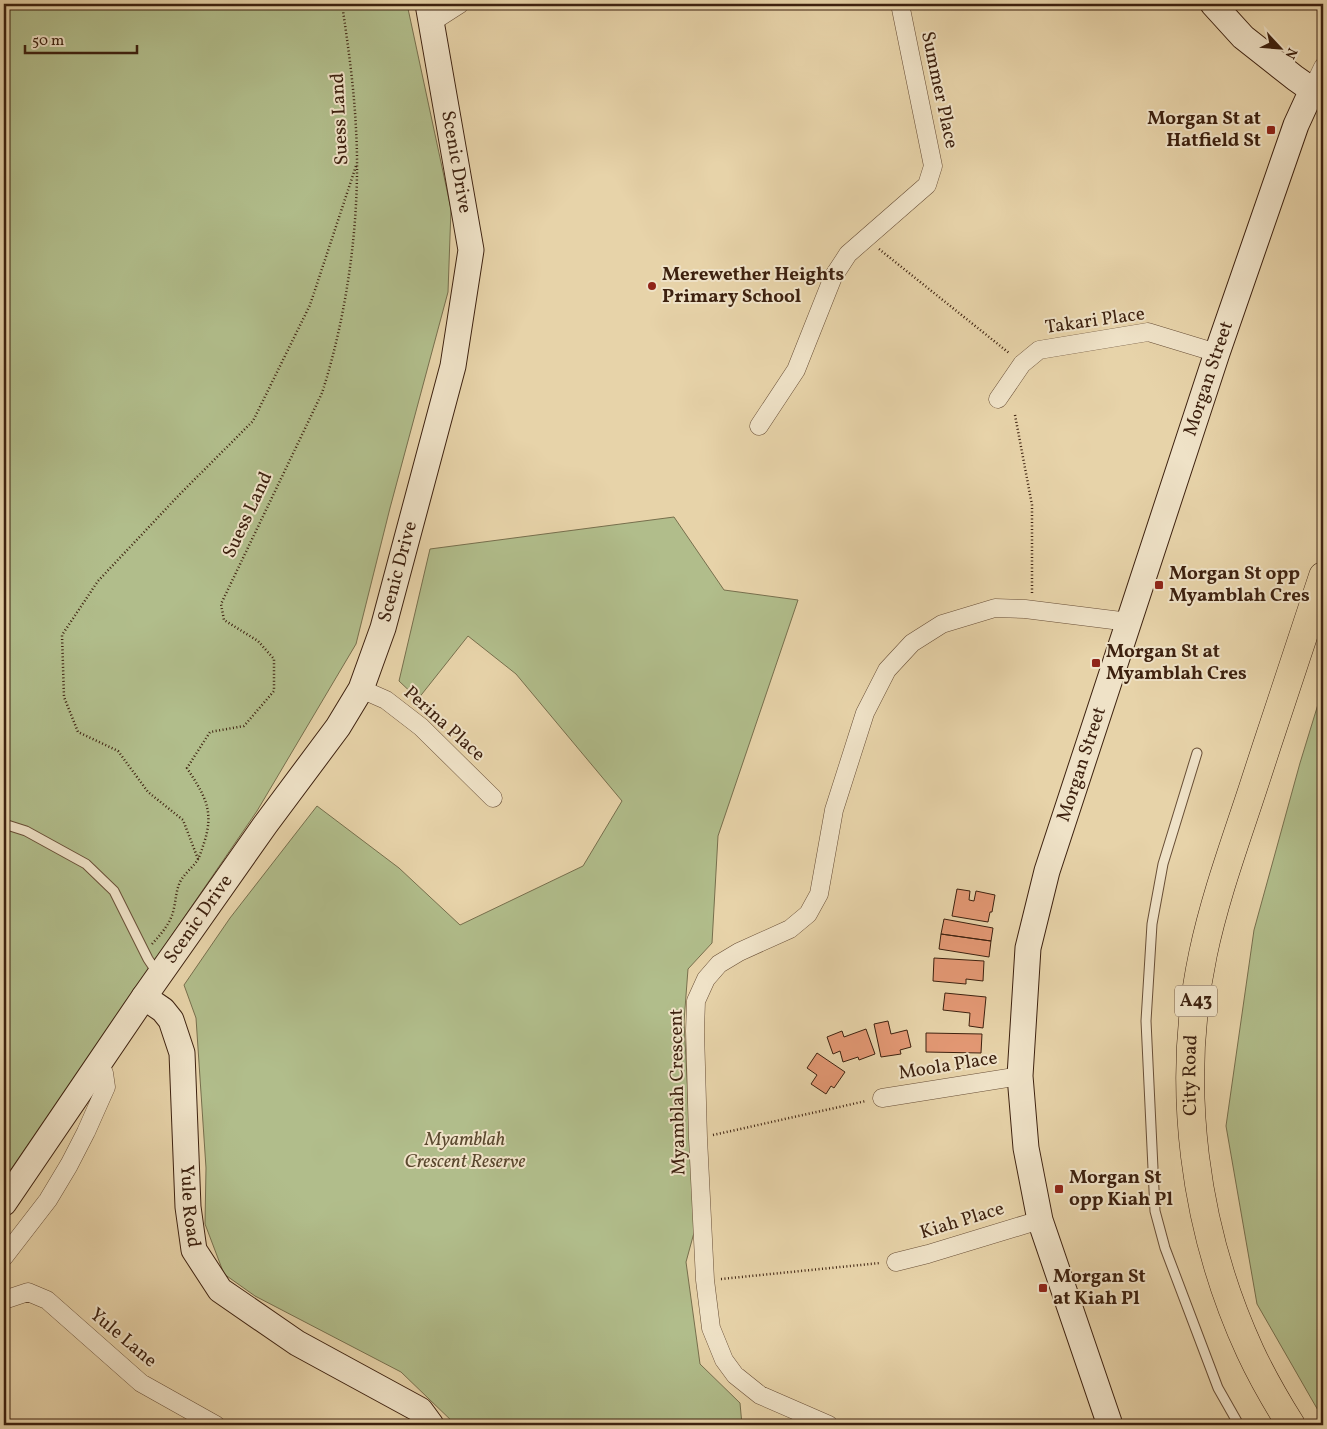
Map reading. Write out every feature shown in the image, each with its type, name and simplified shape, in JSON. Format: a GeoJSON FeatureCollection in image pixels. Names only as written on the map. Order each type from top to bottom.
{"type":"FeatureCollection","features":[{"type":"Feature","properties":{"kind":"highway","name":"City Road"},"geometry":{"type":"LineString","coordinates":[[1291,1425],[1272,1394],[1250,1351],[1228,1299],[1212,1247],[1193,1140],[1190,1081],[1194,1017],[1203,955],[1221,884],[1323,576]]}},
{"type":"Feature","properties":{"kind":"street"},"geometry":{"type":"LineString","coordinates":[[430,13],[460,4]]}},
{"type":"Feature","properties":{"kind":"street","name":"Summer Place"},"geometry":{"type":"LineString","coordinates":[[759,426],[796,370],[833,277],[848,254],[927,185],[933,166],[900,4]]}},
{"type":"Feature","properties":{"kind":"street"},"geometry":{"type":"LineString","coordinates":[[1213,4],[1243,37],[1312,90],[1323,67]]}},
{"type":"Feature","properties":{"kind":"street","name":"Scenic Drive"},"geometry":{"type":"LineString","coordinates":[[4,1203],[144,997],[265,825],[338,727],[361,689],[383,628],[453,366],[471,250],[430,13]]}},
{"type":"Feature","properties":{"kind":"street","name":"Morgan Street"},"geometry":{"type":"LineString","coordinates":[[1110,1425],[1040,1220],[1026,1148],[1020,1076],[1028,948],[1047,870],[1217,353],[1296,125],[1312,90]]}},
{"type":"Feature","properties":{"kind":"street","name":"Takari Place"},"geometry":{"type":"LineString","coordinates":[[998,399],[1022,364],[1039,350],[1148,332],[1217,353]]}},
{"type":"Feature","properties":{"kind":"street","name":"Myamblah Crescent"},"geometry":{"type":"LineString","coordinates":[[829,1425],[760,1394],[736,1375],[724,1360],[711,1328],[705,1280],[698,1138],[696,1001],[706,979],[719,964],[739,952],[790,929],[808,914],[818,894],[834,810],[865,713],[887,670],[912,643],[942,624],[995,608],[1025,609],[1130,622]]}},
{"type":"Feature","properties":{"kind":"street","name":"Perina Place"},"geometry":{"type":"LineString","coordinates":[[361,689],[386,700],[421,727],[493,798]]}},
{"type":"Feature","properties":{"kind":"street","name":"Yule Road"},"geometry":{"type":"LineString","coordinates":[[144,997],[163,1010],[171,1020],[182,1053],[188,1207],[194,1250],[220,1290],[297,1343],[420,1410],[431,1425]]}},
{"type":"Feature","properties":{"kind":"street"},"geometry":{"type":"LineString","coordinates":[[4,1257],[48,1200],[86,1132],[106,1087],[104,1073],[98,1064]]}},
{"type":"Feature","properties":{"kind":"street","name":"Moola Place"},"geometry":{"type":"LineString","coordinates":[[882,1098],[1020,1076]]}},
{"type":"Feature","properties":{"kind":"street","name":"Kiah Place"},"geometry":{"type":"LineString","coordinates":[[896,1262],[1040,1220]]}},
{"type":"Feature","properties":{"kind":"street","name":"Yule Lane"},"geometry":{"type":"LineString","coordinates":[[4,1300],[28,1292],[47,1300],[140,1383],[216,1425]]}},
{"type":"Feature","properties":{"kind":"lane"},"geometry":{"type":"LineString","coordinates":[[1197,753],[1163,864],[1152,924],[1146,1021],[1156,1211],[1165,1248],[1218,1388],[1238,1425]]}},
{"type":"Feature","properties":{"kind":"lane"},"geometry":{"type":"LineString","coordinates":[[4,824],[26,831],[86,864],[114,891],[159,976]]}},
{"type":"Feature","properties":{"kind":"path","name":"Suess Land"},"geometry":{"type":"LineString","coordinates":[[145,951],[165,929],[174,909],[175,896],[180,881],[198,860],[206,837],[210,818],[206,798],[187,768],[210,732],[244,726],[274,691],[274,659],[258,641],[224,620],[221,604],[318,400],[332,359],[351,255],[356,203],[356,128],[350,50],[342,4]]}},
{"type":"Feature","properties":{"kind":"path"},"geometry":{"type":"LineString","coordinates":[[198,860],[183,820],[148,792],[118,751],[78,732],[64,697],[62,635],[98,581],[180,494],[253,421],[310,305],[357,162]]}},
{"type":"Feature","properties":{"kind":"path"},"geometry":{"type":"LineString","coordinates":[[876,246],[1010,354]]}},
{"type":"Feature","properties":{"kind":"path"},"geometry":{"type":"LineString","coordinates":[[1015,415],[1032,505],[1032,594]]}},
{"type":"Feature","properties":{"kind":"path"},"geometry":{"type":"LineString","coordinates":[[698,1138],[882,1098]]}},
{"type":"Feature","properties":{"kind":"path"},"geometry":{"type":"LineString","coordinates":[[705,1280],[896,1262]]}},
{"type":"Feature","properties":{"kind":"green space"},"geometry":{"type":"Polygon","coordinates":[[[4,4],[407,4],[451,209],[448,292],[356,644],[257,811],[4,1180],[4,4]]]}},
{"type":"Feature","properties":{"kind":"green space","name":"Myamblah Crescent Reserve"},"geometry":{"type":"Polygon","coordinates":[[[674,517],[724,590],[798,600],[718,836],[712,943],[688,969],[684,1022],[695,1229],[686,1262],[700,1364],[740,1403],[742,1425],[456,1425],[401,1372],[255,1296],[224,1274],[205,1224],[206,1168],[196,1018],[184,985],[230,918],[317,806],[399,868],[460,925],[583,866],[622,801],[516,674],[468,636],[418,699],[399,681],[430,549],[674,517]]]}},
{"type":"Feature","properties":{"kind":"green space"},"geometry":{"type":"Polygon","coordinates":[[[1323,688],[1323,1419],[1257,1304],[1226,1126],[1254,930],[1300,763],[1323,688]]]}},
{"type":"Feature","properties":{"kind":"building"},"geometry":{"type":"Polygon","coordinates":[[[957,889],[970,891],[969,900],[974,901],[976,891],[995,895],[988,922],[952,916],[957,889]]]}},
{"type":"Feature","properties":{"kind":"building"},"geometry":{"type":"Polygon","coordinates":[[[944,919],[993,928],[991,941],[941,934],[944,919]]]}},
{"type":"Feature","properties":{"kind":"building"},"geometry":{"type":"Polygon","coordinates":[[[941,934],[991,941],[989,957],[939,949],[941,934]]]}},
{"type":"Feature","properties":{"kind":"building"},"geometry":{"type":"Polygon","coordinates":[[[934,958],[984,961],[983,981],[966,979],[966,984],[933,981],[934,958]]]}},
{"type":"Feature","properties":{"kind":"building"},"geometry":{"type":"Polygon","coordinates":[[[945,993],[986,997],[983,1028],[969,1026],[970,1013],[943,1010],[945,993]]]}},
{"type":"Feature","properties":{"kind":"building"},"geometry":{"type":"Polygon","coordinates":[[[888,1021],[891,1034],[907,1030],[911,1047],[900,1050],[901,1054],[881,1057],[874,1024],[888,1021]]]}},
{"type":"Feature","properties":{"kind":"building"},"geometry":{"type":"Polygon","coordinates":[[[866,1029],[875,1054],[859,1060],[858,1057],[843,1062],[840,1051],[833,1054],[827,1037],[842,1031],[844,1037],[866,1029]]]}},
{"type":"Feature","properties":{"kind":"building"},"geometry":{"type":"Polygon","coordinates":[[[926,1033],[982,1034],[981,1053],[926,1052],[926,1033]]]}},
{"type":"Feature","properties":{"kind":"building"},"geometry":{"type":"Polygon","coordinates":[[[817,1053],[845,1072],[834,1088],[831,1086],[826,1094],[811,1084],[817,1075],[807,1068],[817,1053]]]}},
{"type":"Feature","properties":{"kind":"place","name":"Morgan St at Hatfield St"},"geometry":{"type":"Point","coordinates":[1271,130]}},
{"type":"Feature","properties":{"kind":"place","name":"Merewether Heights Primary School"},"geometry":{"type":"Point","coordinates":[652,286]}},
{"type":"Feature","properties":{"kind":"place","name":"Morgan St opp Myamblah Cres"},"geometry":{"type":"Point","coordinates":[1159,585]}},
{"type":"Feature","properties":{"kind":"place","name":"Morgan St at Myamblah Cres"},"geometry":{"type":"Point","coordinates":[1096,663]}},
{"type":"Feature","properties":{"kind":"place","name":"Morgan St opp Kiah Pl"},"geometry":{"type":"Point","coordinates":[1059,1189]}},
{"type":"Feature","properties":{"kind":"place","name":"Morgan St at Kiah Pl"},"geometry":{"type":"Point","coordinates":[1043,1288]}}]}
